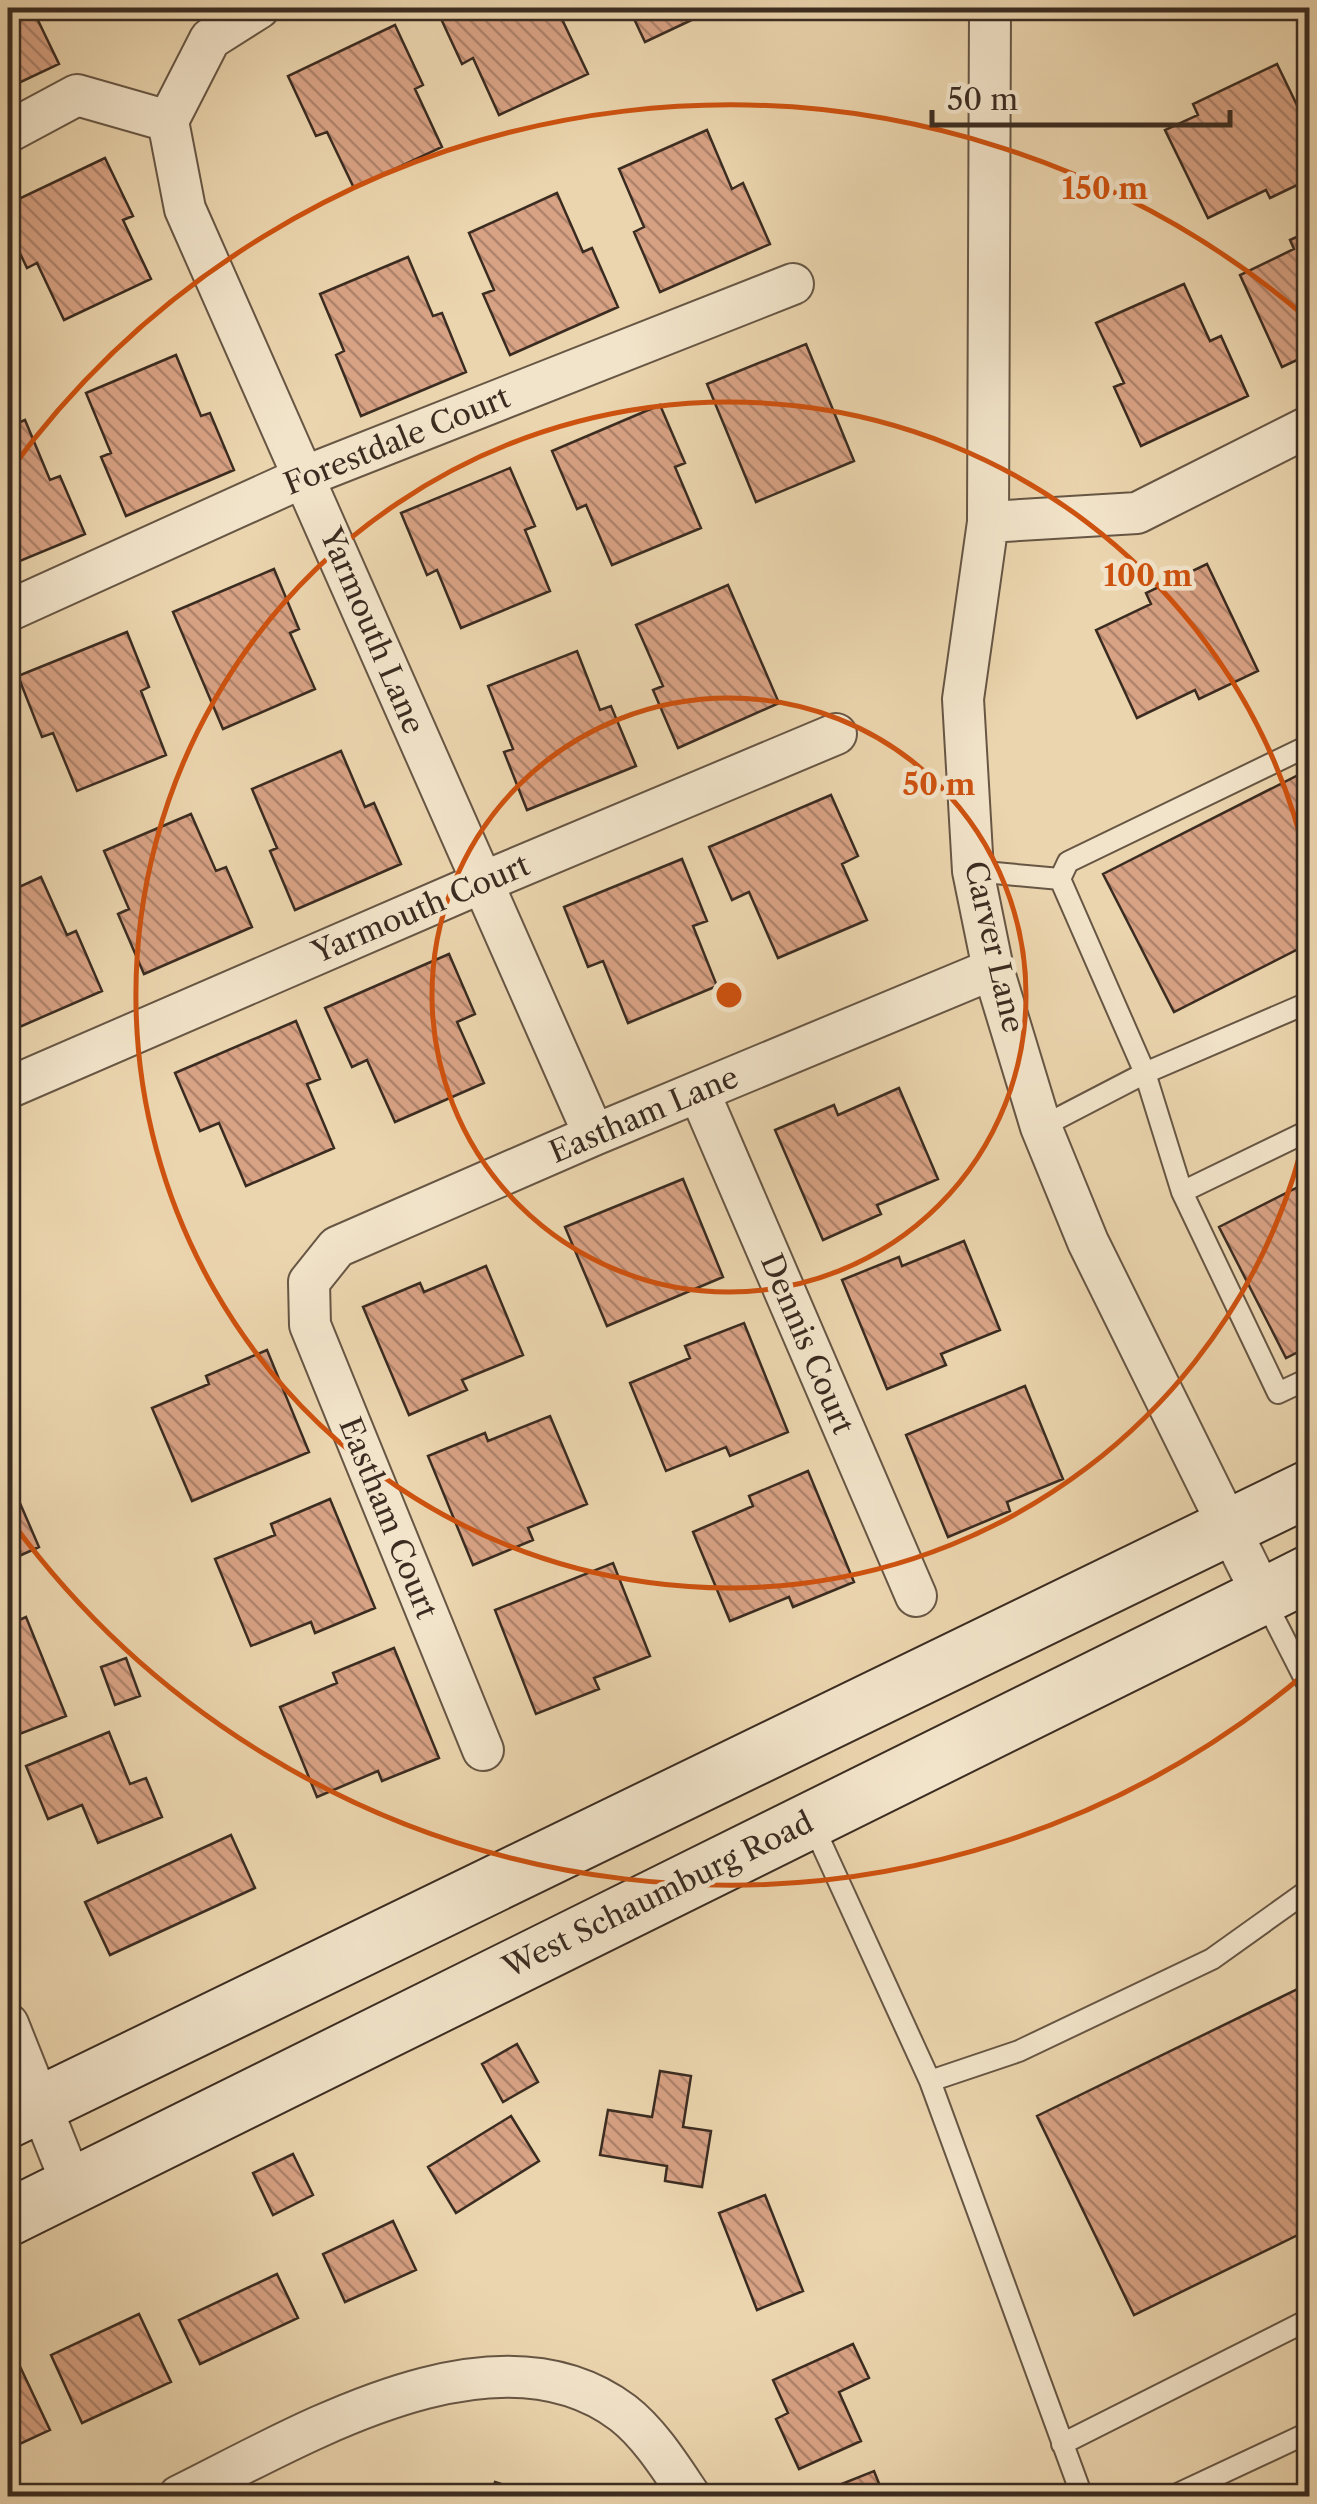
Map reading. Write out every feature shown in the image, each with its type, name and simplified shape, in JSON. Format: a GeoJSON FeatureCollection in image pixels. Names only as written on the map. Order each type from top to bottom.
{"type":"FeatureCollection","features":[{"type":"Feature","properties":{"kind":"main road"},"geometry":{"type":"LineString","coordinates":[[24,2112],[1310,1488]]}},
{"type":"Feature","properties":{"kind":"main road","name":"West Schaumburg Road"},"geometry":{"type":"LineString","coordinates":[[8,2218],[1286,1584]]}},
{"type":"Feature","properties":{"kind":"street"},"geometry":{"type":"LineString","coordinates":[[8,132],[77,95],[168,121],[210,39],[259,8]]}},
{"type":"Feature","properties":{"kind":"street","name":"Carver Lane"},"geometry":{"type":"LineString","coordinates":[[990,8],[988,522],[963,699],[973,871],[993,968],[1042,1127],[1088,1242],[1228,1528],[1286,1584]]}},
{"type":"Feature","properties":{"kind":"street","name":"Yarmouth Lane"},"geometry":{"type":"LineString","coordinates":[[168,121],[186,209],[594,1135]]}},
{"type":"Feature","properties":{"kind":"street","name":"Forestdale Court"},"geometry":{"type":"LineString","coordinates":[[8,611],[306,476],[793,284]]}},
{"type":"Feature","properties":{"kind":"street"},"geometry":{"type":"LineString","coordinates":[[988,522],[1137,513],[1310,426]]}},
{"type":"Feature","properties":{"kind":"street","name":"Yarmouth Court"},"geometry":{"type":"LineString","coordinates":[[8,1088],[836,734]]}},
{"type":"Feature","properties":{"kind":"street","name":"Eastham Lane"},"geometry":{"type":"LineString","coordinates":[[309,1282],[338,1248],[594,1135],[993,968]]}},
{"type":"Feature","properties":{"kind":"street","name":"Dennis Court"},"geometry":{"type":"LineString","coordinates":[[699,1092],[916,1596]]}},
{"type":"Feature","properties":{"kind":"street","name":"Eastham Court"},"geometry":{"type":"LineString","coordinates":[[309,1282],[310,1325],[483,1750]]}},
{"type":"Feature","properties":{"kind":"street"},"geometry":{"type":"LineString","coordinates":[[8,2024],[24,2112],[73,2186]]}},
{"type":"Feature","properties":{"kind":"street"},"geometry":{"type":"LineString","coordinates":[[180,2496],[351,2412],[429,2386],[499,2377],[565,2382],[624,2413],[666,2460],[690,2496]]}},
{"type":"Feature","properties":{"kind":"lane"},"geometry":{"type":"LineString","coordinates":[[1310,745],[1068,862],[1060,879],[1144,1073],[1182,1192],[1278,1394],[1310,1378]]}},
{"type":"Feature","properties":{"kind":"lane"},"geometry":{"type":"LineString","coordinates":[[973,871],[1060,879]]}},
{"type":"Feature","properties":{"kind":"lane"},"geometry":{"type":"LineString","coordinates":[[1042,1127],[1144,1073],[1310,1002]]}},
{"type":"Feature","properties":{"kind":"lane"},"geometry":{"type":"LineString","coordinates":[[1182,1192],[1310,1130]]}},
{"type":"Feature","properties":{"kind":"lane"},"geometry":{"type":"LineString","coordinates":[[1286,1584],[1310,1689]]}},
{"type":"Feature","properties":{"kind":"lane"},"geometry":{"type":"LineString","coordinates":[[810,1819],[930,2081],[1082,2496]]}},
{"type":"Feature","properties":{"kind":"lane"},"geometry":{"type":"LineString","coordinates":[[930,2081],[1019,2051],[1212,1959],[1310,1888]]}},
{"type":"Feature","properties":{"kind":"lane"},"geometry":{"type":"LineString","coordinates":[[1062,2444],[1310,2319]]}},
{"type":"Feature","properties":{"kind":"lane"},"geometry":{"type":"LineString","coordinates":[[1173,2496],[1310,2432]]}},
{"type":"Feature","properties":{"kind":"building"},"geometry":{"type":"Polygon","coordinates":[[[8,8],[32,8],[59,64],[8,88],[8,8]]]}},
{"type":"Feature","properties":{"kind":"building"},"geometry":{"type":"Polygon","coordinates":[[[436,8],[565,8],[567,12],[560,15],[588,74],[499,115],[473,58],[462,64],[436,8]]]}},
{"type":"Feature","properties":{"kind":"building"},"geometry":{"type":"Polygon","coordinates":[[[629,8],[717,8],[645,42],[629,8]]]}},
{"type":"Feature","properties":{"kind":"building"},"geometry":{"type":"Polygon","coordinates":[[[395,25],[423,85],[415,89],[442,147],[354,188],[327,132],[316,136],[288,76],[395,25]]]}},
{"type":"Feature","properties":{"kind":"building"},"geometry":{"type":"Polygon","coordinates":[[[1277,64],[1310,132],[1310,179],[1270,198],[1266,190],[1208,218],[1165,130],[1198,115],[1193,104],[1277,64]]]}},
{"type":"Feature","properties":{"kind":"building"},"geometry":{"type":"Polygon","coordinates":[[[707,130],[732,189],[743,183],[770,244],[660,292],[634,232],[644,227],[619,169],[707,130]]]}},
{"type":"Feature","properties":{"kind":"building"},"geometry":{"type":"Polygon","coordinates":[[[105,158],[133,216],[123,220],[151,279],[64,320],[37,263],[27,268],[8,228],[8,204],[105,158]]]}},
{"type":"Feature","properties":{"kind":"building"},"geometry":{"type":"Polygon","coordinates":[[[557,193],[583,252],[592,248],[618,307],[510,355],[483,294],[494,290],[469,233],[557,193]]]}},
{"type":"Feature","properties":{"kind":"building"},"geometry":{"type":"Polygon","coordinates":[[[1310,231],[1310,354],[1282,367],[1240,275],[1294,249],[1290,240],[1310,231]]]}},
{"type":"Feature","properties":{"kind":"building"},"geometry":{"type":"Polygon","coordinates":[[[408,257],[433,316],[442,313],[466,372],[361,416],[336,355],[344,351],[320,294],[408,257]]]}},
{"type":"Feature","properties":{"kind":"building"},"geometry":{"type":"Polygon","coordinates":[[[1184,284],[1210,341],[1221,336],[1248,396],[1141,446],[1114,387],[1124,383],[1096,323],[1184,284]]]}},
{"type":"Feature","properties":{"kind":"building"},"geometry":{"type":"Polygon","coordinates":[[[806,344],[854,461],[756,502],[707,384],[806,344]]]}},
{"type":"Feature","properties":{"kind":"building"},"geometry":{"type":"Polygon","coordinates":[[[176,355],[201,416],[210,413],[234,470],[126,516],[101,457],[111,453],[86,393],[176,355]]]}},
{"type":"Feature","properties":{"kind":"building"},"geometry":{"type":"Polygon","coordinates":[[[660,405],[685,463],[675,467],[701,528],[612,565],[586,505],[577,509],[552,451],[660,405]]]}},
{"type":"Feature","properties":{"kind":"building"},"geometry":{"type":"Polygon","coordinates":[[[25,420],[50,480],[60,476],[85,534],[8,566],[8,427],[25,420]]]}},
{"type":"Feature","properties":{"kind":"building"},"geometry":{"type":"Polygon","coordinates":[[[510,468],[535,526],[525,530],[550,591],[461,628],[437,570],[427,575],[401,513],[510,468]]]}},
{"type":"Feature","properties":{"kind":"building"},"geometry":{"type":"Polygon","coordinates":[[[1207,564],[1258,671],[1199,699],[1195,690],[1137,718],[1096,630],[1151,604],[1146,593],[1207,564]]]}},
{"type":"Feature","properties":{"kind":"building"},"geometry":{"type":"Polygon","coordinates":[[[274,569],[299,629],[290,633],[315,689],[223,729],[173,612],[274,569]]]}},
{"type":"Feature","properties":{"kind":"building"},"geometry":{"type":"Polygon","coordinates":[[[728,585],[779,703],[678,748],[653,690],[663,686],[636,625],[728,585]]]}},
{"type":"Feature","properties":{"kind":"building"},"geometry":{"type":"Polygon","coordinates":[[[127,632],[149,687],[141,691],[166,755],[77,791],[53,733],[42,737],[18,676],[127,632]]]}},
{"type":"Feature","properties":{"kind":"building"},"geometry":{"type":"Polygon","coordinates":[[[577,651],[600,710],[611,706],[636,766],[527,810],[504,752],[513,749],[488,686],[577,651]]]}},
{"type":"Feature","properties":{"kind":"building"},"geometry":{"type":"Polygon","coordinates":[[[341,751],[365,807],[374,803],[401,864],[295,910],[270,851],[277,848],[252,789],[341,751]]]}},
{"type":"Feature","properties":{"kind":"building"},"geometry":{"type":"Polygon","coordinates":[[[1310,769],[1310,943],[1174,1012],[1103,874],[1310,769]]]}},
{"type":"Feature","properties":{"kind":"building"},"geometry":{"type":"Polygon","coordinates":[[[831,795],[858,856],[842,864],[867,920],[778,958],[749,892],[732,900],[709,847],[831,795]]]}},
{"type":"Feature","properties":{"kind":"building"},"geometry":{"type":"Polygon","coordinates":[[[191,814],[216,871],[226,867],[252,927],[144,974],[118,914],[129,909],[104,851],[191,814]]]}},
{"type":"Feature","properties":{"kind":"building"},"geometry":{"type":"Polygon","coordinates":[[[682,859],[707,921],[693,926],[717,986],[628,1023],[603,961],[588,967],[564,907],[682,859]]]}},
{"type":"Feature","properties":{"kind":"building"},"geometry":{"type":"Polygon","coordinates":[[[41,877],[67,935],[76,931],[102,991],[8,1032],[8,892],[41,877]]]}},
{"type":"Feature","properties":{"kind":"building"},"geometry":{"type":"Polygon","coordinates":[[[449,954],[475,1014],[457,1022],[484,1083],[395,1122],[367,1060],[352,1067],[325,1008],[449,954]]]}},
{"type":"Feature","properties":{"kind":"building"},"geometry":{"type":"Polygon","coordinates":[[[296,1021],[320,1079],[307,1084],[334,1148],[246,1186],[219,1123],[200,1131],[175,1073],[296,1021]]]}},
{"type":"Feature","properties":{"kind":"building"},"geometry":{"type":"Polygon","coordinates":[[[899,1088],[938,1179],[877,1205],[881,1214],[823,1240],[775,1130],[834,1105],[838,1115],[899,1088]]]}},
{"type":"Feature","properties":{"kind":"building"},"geometry":{"type":"Polygon","coordinates":[[[683,1179],[723,1277],[607,1326],[565,1227],[683,1179]]]}},
{"type":"Feature","properties":{"kind":"building"},"geometry":{"type":"Polygon","coordinates":[[[1310,1181],[1310,1346],[1286,1358],[1219,1227],[1310,1181]]]}},
{"type":"Feature","properties":{"kind":"building"},"geometry":{"type":"Polygon","coordinates":[[[964,1241],[1000,1330],[941,1354],[946,1365],[887,1389],[842,1280],[899,1257],[902,1266],[964,1241]]]}},
{"type":"Feature","properties":{"kind":"building"},"geometry":{"type":"Polygon","coordinates":[[[486,1266],[523,1355],[462,1380],[467,1390],[409,1415],[363,1307],[420,1283],[424,1292],[486,1266]]]}},
{"type":"Feature","properties":{"kind":"building"},"geometry":{"type":"Polygon","coordinates":[[[744,1323],[788,1432],[730,1456],[726,1447],[666,1471],[630,1383],[690,1358],[685,1346],[744,1323]]]}},
{"type":"Feature","properties":{"kind":"building"},"geometry":{"type":"Polygon","coordinates":[[[267,1350],[309,1452],[192,1501],[152,1408],[209,1384],[206,1376],[267,1350]]]}},
{"type":"Feature","properties":{"kind":"building"},"geometry":{"type":"Polygon","coordinates":[[[1025,1386],[1063,1479],[1007,1502],[1010,1511],[948,1537],[906,1435],[1025,1386]]]}},
{"type":"Feature","properties":{"kind":"building"},"geometry":{"type":"Polygon","coordinates":[[[550,1416],[587,1504],[528,1528],[533,1540],[473,1565],[428,1456],[485,1433],[488,1441],[550,1416]]]}},
{"type":"Feature","properties":{"kind":"building"},"geometry":{"type":"Polygon","coordinates":[[[808,1471],[854,1582],[793,1607],[789,1597],[730,1621],[693,1532],[753,1506],[749,1496],[808,1471]]]}},
{"type":"Feature","properties":{"kind":"building"},"geometry":{"type":"Polygon","coordinates":[[[16,1494],[39,1547],[8,1561],[8,1498],[16,1494]]]}},
{"type":"Feature","properties":{"kind":"building"},"geometry":{"type":"Polygon","coordinates":[[[330,1499],[375,1608],[315,1633],[311,1622],[251,1646],[215,1559],[275,1535],[271,1524],[330,1499]]]}},
{"type":"Feature","properties":{"kind":"building"},"geometry":{"type":"Polygon","coordinates":[[[613,1563],[650,1656],[594,1678],[599,1689],[536,1714],[495,1610],[613,1563]]]}},
{"type":"Feature","properties":{"kind":"building"},"geometry":{"type":"Polygon","coordinates":[[[26,1617],[66,1716],[12,1737],[8,1727],[8,1625],[26,1617]]]}},
{"type":"Feature","properties":{"kind":"building"},"geometry":{"type":"Polygon","coordinates":[[[394,1648],[439,1758],[382,1781],[378,1771],[317,1797],[280,1707],[337,1683],[333,1673],[394,1648]]]}},
{"type":"Feature","properties":{"kind":"building"},"geometry":{"type":"Polygon","coordinates":[[[126,1658],[140,1696],[115,1705],[101,1667],[126,1658]]]}},
{"type":"Feature","properties":{"kind":"building"},"geometry":{"type":"Polygon","coordinates":[[[109,1732],[130,1784],[146,1778],[162,1817],[98,1843],[82,1805],[48,1819],[26,1766],[109,1732]]]}},
{"type":"Feature","properties":{"kind":"building"},"geometry":{"type":"Polygon","coordinates":[[[231,1835],[255,1888],[110,1955],[85,1902],[231,1835]]]}},
{"type":"Feature","properties":{"kind":"building"},"geometry":{"type":"Polygon","coordinates":[[[1310,1983],[1310,2229],[1134,2315],[1037,2116],[1310,1983]]]}},
{"type":"Feature","properties":{"kind":"building"},"geometry":{"type":"Polygon","coordinates":[[[517,2044],[538,2082],[503,2102],[482,2064],[517,2044]]]}},
{"type":"Feature","properties":{"kind":"building"},"geometry":{"type":"Polygon","coordinates":[[[660,2071],[691,2076],[683,2127],[711,2131],[702,2187],[665,2181],[667,2166],[600,2155],[608,2110],[652,2117],[660,2071]]]}},
{"type":"Feature","properties":{"kind":"building"},"geometry":{"type":"Polygon","coordinates":[[[511,2116],[539,2161],[456,2213],[428,2167],[511,2116]]]}},
{"type":"Feature","properties":{"kind":"building"},"geometry":{"type":"Polygon","coordinates":[[[293,2154],[313,2195],[273,2215],[253,2173],[293,2154]]]}},
{"type":"Feature","properties":{"kind":"building"},"geometry":{"type":"Polygon","coordinates":[[[765,2195],[803,2291],[757,2310],[719,2213],[765,2195]]]}},
{"type":"Feature","properties":{"kind":"building"},"geometry":{"type":"Polygon","coordinates":[[[393,2221],[416,2270],[345,2302],[323,2254],[393,2221]]]}},
{"type":"Feature","properties":{"kind":"building"},"geometry":{"type":"Polygon","coordinates":[[[277,2274],[298,2318],[200,2364],[179,2320],[277,2274]]]}},
{"type":"Feature","properties":{"kind":"building"},"geometry":{"type":"Polygon","coordinates":[[[139,2314],[171,2382],[82,2423],[51,2355],[139,2314]]]}},
{"type":"Feature","properties":{"kind":"building"},"geometry":{"type":"Polygon","coordinates":[[[853,2344],[869,2378],[839,2392],[861,2441],[799,2469],[776,2419],[788,2413],[773,2380],[853,2344]]]}},
{"type":"Feature","properties":{"kind":"building"},"geometry":{"type":"Polygon","coordinates":[[[15,2356],[50,2430],[11,2448],[8,2360],[15,2356]]]}},
{"type":"Feature","properties":{"kind":"building"},"geometry":{"type":"Polygon","coordinates":[[[874,2471],[884,2496],[826,2496],[824,2491],[874,2471]]]}},
{"type":"Feature","properties":{"kind":"building"},"geometry":{"type":"Polygon","coordinates":[[[495,2482],[539,2496],[490,2496],[495,2482]]]}}]}
